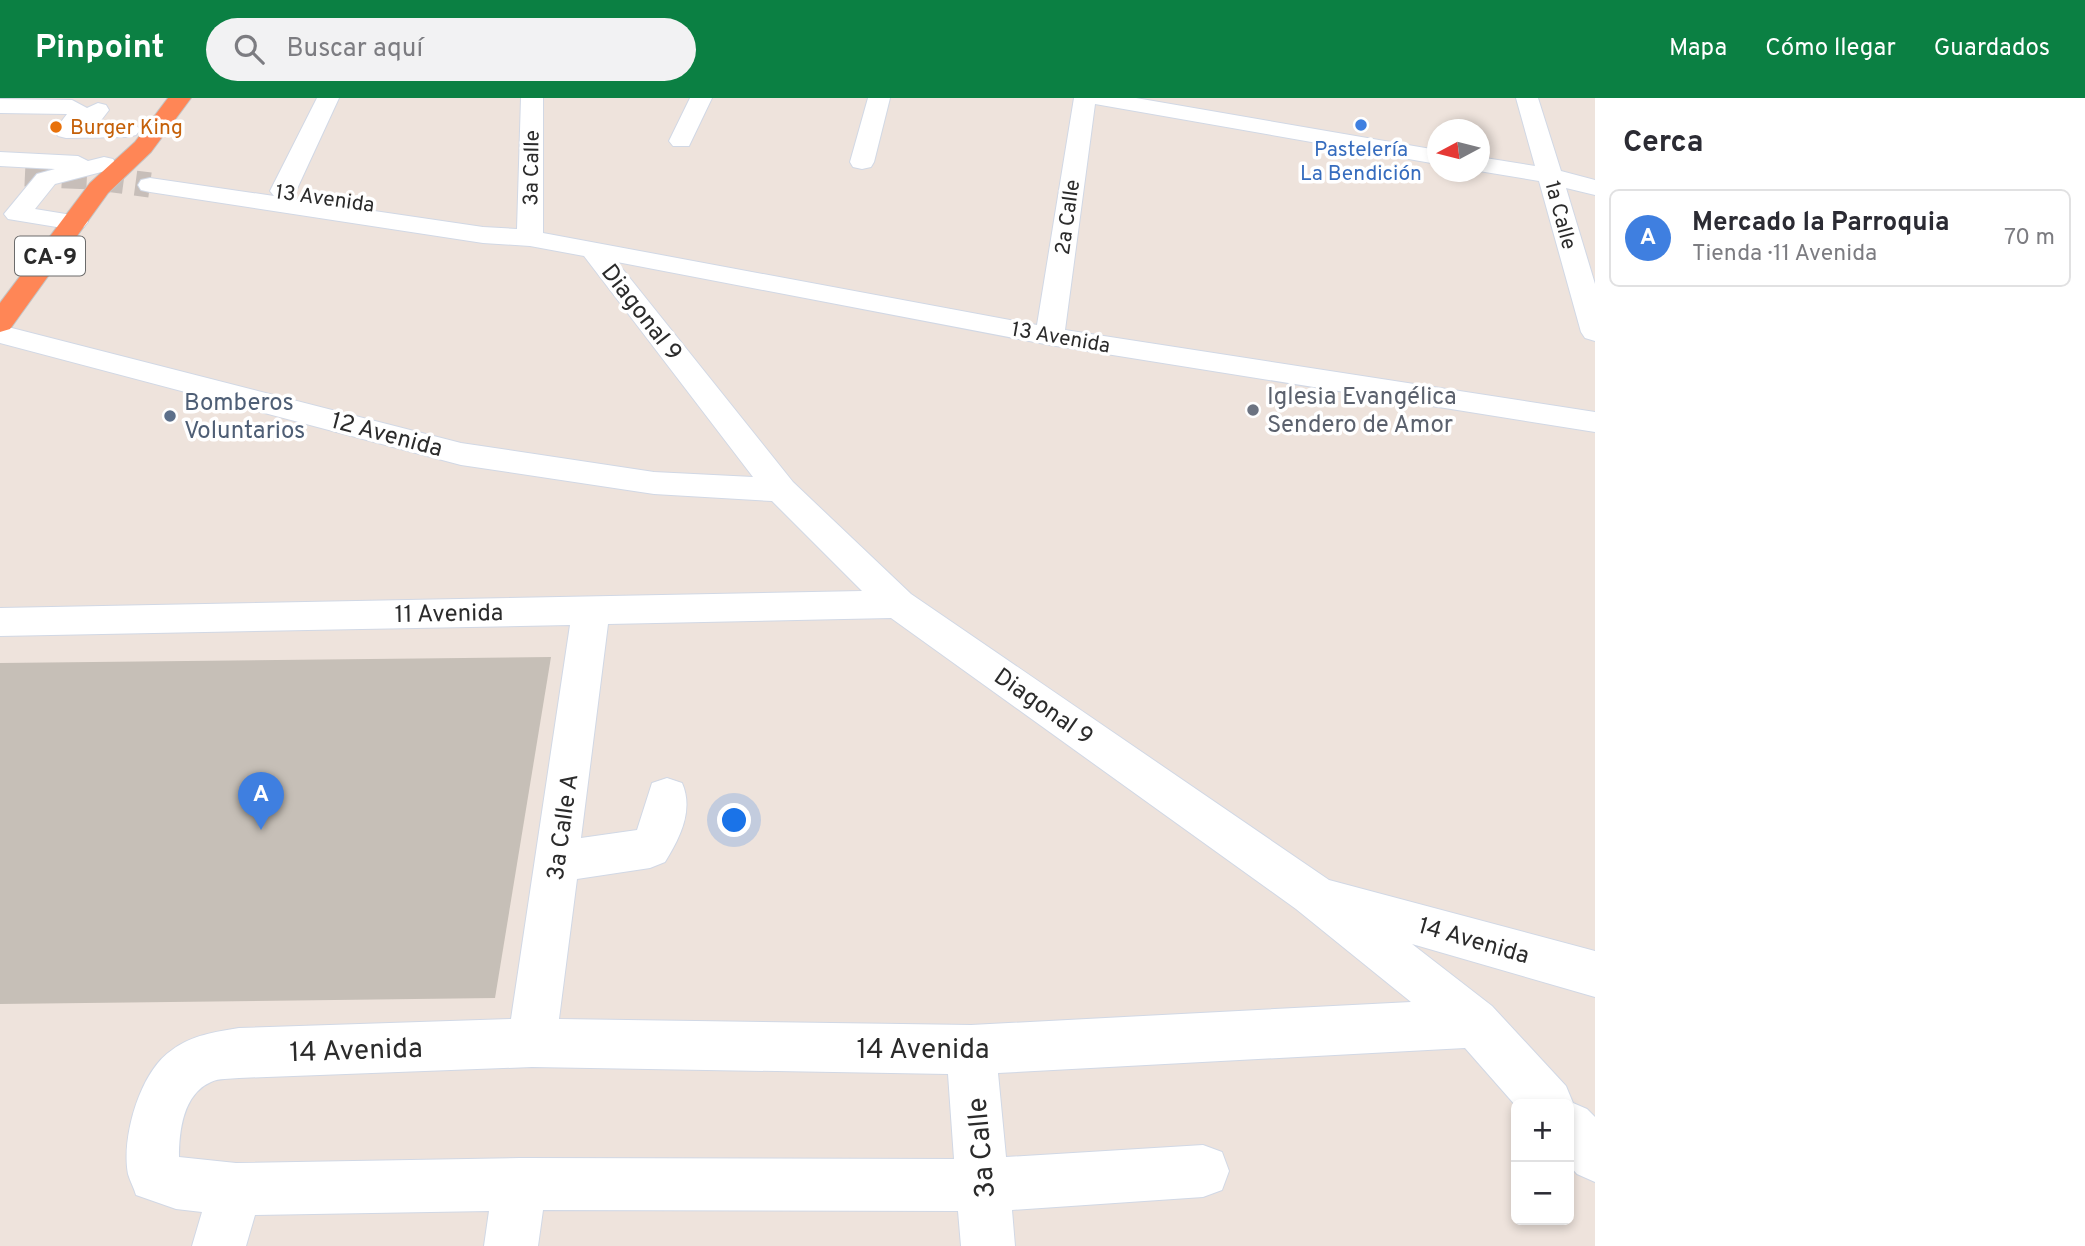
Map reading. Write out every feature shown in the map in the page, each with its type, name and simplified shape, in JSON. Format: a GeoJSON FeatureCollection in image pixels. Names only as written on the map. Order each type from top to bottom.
{"type":"FeatureCollection","features":[{"type":"Feature","properties":{"kind":"highway","name":"CA-9"},"geometry":{"type":"LineString","coordinates":[[136,138],[153,98]]}},
{"type":"Feature","properties":{"kind":"highway","name":"CA-9"},"geometry":{"type":"LineString","coordinates":[[0,323],[70,229],[102,176],[136,138],[180,98]]}},
{"type":"Feature","properties":{"kind":"street"},"geometry":{"type":"LineString","coordinates":[[283,191],[328,98]]}},
{"type":"Feature","properties":{"kind":"street","name":"3a Calle"},"geometry":{"type":"LineString","coordinates":[[530,238],[532,98]]}},
{"type":"Feature","properties":{"kind":"street"},"geometry":{"type":"LineString","coordinates":[[681,141],[701,98]]}},
{"type":"Feature","properties":{"kind":"street"},"geometry":{"type":"LineString","coordinates":[[862,162],[879,98]]}},
{"type":"Feature","properties":{"kind":"street","name":"2a Calle"},"geometry":{"type":"LineString","coordinates":[[1050,336],[1084,98]]}},
{"type":"Feature","properties":{"kind":"street"},"geometry":{"type":"LineString","coordinates":[[1097,98],[1427,155]]}},
{"type":"Feature","properties":{"kind":"street","name":"1a Calle"},"geometry":{"type":"LineString","coordinates":[[1527,98],[1595,332]]}},
{"type":"Feature","properties":{"kind":"street"},"geometry":{"type":"LineString","coordinates":[[0,106],[72,107],[78,111],[78,116],[66,131],[80,130],[136,138]]}},
{"type":"Feature","properties":{"kind":"street"},"geometry":{"type":"LineString","coordinates":[[53,162],[101,106]]}},
{"type":"Feature","properties":{"kind":"street","name":"13 Avenida"},"geometry":{"type":"LineString","coordinates":[[136,138],[143,170],[484,221],[530,238]]}},
{"type":"Feature","properties":{"kind":"street"},"geometry":{"type":"LineString","coordinates":[[0,159],[53,162],[102,176]]}},
{"type":"Feature","properties":{"kind":"street"},"geometry":{"type":"LineString","coordinates":[[1490,166],[1550,176],[1595,188]]}},
{"type":"Feature","properties":{"kind":"street"},"geometry":{"type":"LineString","coordinates":[[0,173],[28,186]]}},
{"type":"Feature","properties":{"kind":"street"},"geometry":{"type":"LineString","coordinates":[[0,197],[46,179],[102,176]]}},
{"type":"Feature","properties":{"kind":"street","name":"13 Avenida"},"geometry":{"type":"LineString","coordinates":[[150,185],[483,235],[530,238],[1050,336],[1595,422]]}},
{"type":"Feature","properties":{"kind":"street"},"geometry":{"type":"LineString","coordinates":[[28,186],[17,214],[70,229]]}},
{"type":"Feature","properties":{"kind":"street"},"geometry":{"type":"LineString","coordinates":[[0,236],[70,229]]}},
{"type":"Feature","properties":{"kind":"street","name":"Diagonal 9"},"geometry":{"type":"LineString","coordinates":[[594,251],[782,490],[898,604],[1312,894],[1475,1023],[1543,1099]]}},
{"type":"Feature","properties":{"kind":"street"},"geometry":{"type":"LineString","coordinates":[[642,312],[638,298],[642,284],[657,272],[679,266]]}},
{"type":"Feature","properties":{"kind":"street","name":"12 Avenida"},"geometry":{"type":"LineString","coordinates":[[0,334],[461,454],[654,483],[782,490]]}},
{"type":"Feature","properties":{"kind":"street","name":"11 Avenida"},"geometry":{"type":"LineString","coordinates":[[0,622],[898,604]]}},
{"type":"Feature","properties":{"kind":"street","name":"3a Calle A"},"geometry":{"type":"LineString","coordinates":[[532,1043],[591,610]]}},
{"type":"Feature","properties":{"kind":"street"},"geometry":{"type":"LineString","coordinates":[[557,862],[650,848],[661,831],[667,796]]}},
{"type":"Feature","properties":{"kind":"street","name":"14 Avenida"},"geometry":{"type":"LineString","coordinates":[[1312,894],[1595,974]]}},
{"type":"Feature","properties":{"kind":"street","name":"14 Avenida"},"geometry":{"type":"LineString","coordinates":[[1203,1171],[983,1185],[520,1184],[236,1189],[176,1183],[155,1176],[152,1160],[157,1117],[170,1085],[200,1060],[239,1053],[532,1043],[971,1050],[1475,1023]]}},
{"type":"Feature","properties":{"kind":"street","name":"3a Calle"},"geometry":{"type":"LineString","coordinates":[[971,1050],[988,1246]]}},
{"type":"Feature","properties":{"kind":"street"},"geometry":{"type":"LineString","coordinates":[[1574,1133],[1595,1156]]}},
{"type":"Feature","properties":{"kind":"street"},"geometry":{"type":"LineString","coordinates":[[511,1246],[520,1184]]}},
{"type":"Feature","properties":{"kind":"street"},"geometry":{"type":"LineString","coordinates":[[219,1246],[236,1189]]}},
{"type":"Feature","properties":{"kind":"building"},"geometry":{"type":"Polygon","coordinates":[[[551,657],[495,998],[0,1004],[0,663],[551,657]]]}},
{"type":"Feature","properties":{"kind":"tunnel"},"geometry":{"type":"LineString","coordinates":[[25,174],[90,177],[150,185]]}},
{"type":"Feature","properties":{"kind":"place","name":"Pastelería La Bendición"},"geometry":{"type":"Point","coordinates":[1361,125]}},
{"type":"Feature","properties":{"kind":"place","name":"Burger King"},"geometry":{"type":"Point","coordinates":[56,127]}},
{"type":"Feature","properties":{"kind":"place","name":"Iglesia Evangélica Sendero de Amor"},"geometry":{"type":"Point","coordinates":[1253,410]}},
{"type":"Feature","properties":{"kind":"place","name":"Bomberos Voluntarios"},"geometry":{"type":"Point","coordinates":[170,416]}},
{"type":"Feature","properties":{"kind":"place","name":"Mercado la Parroquia"},"geometry":{"type":"Point","coordinates":[261,830]}}]}
